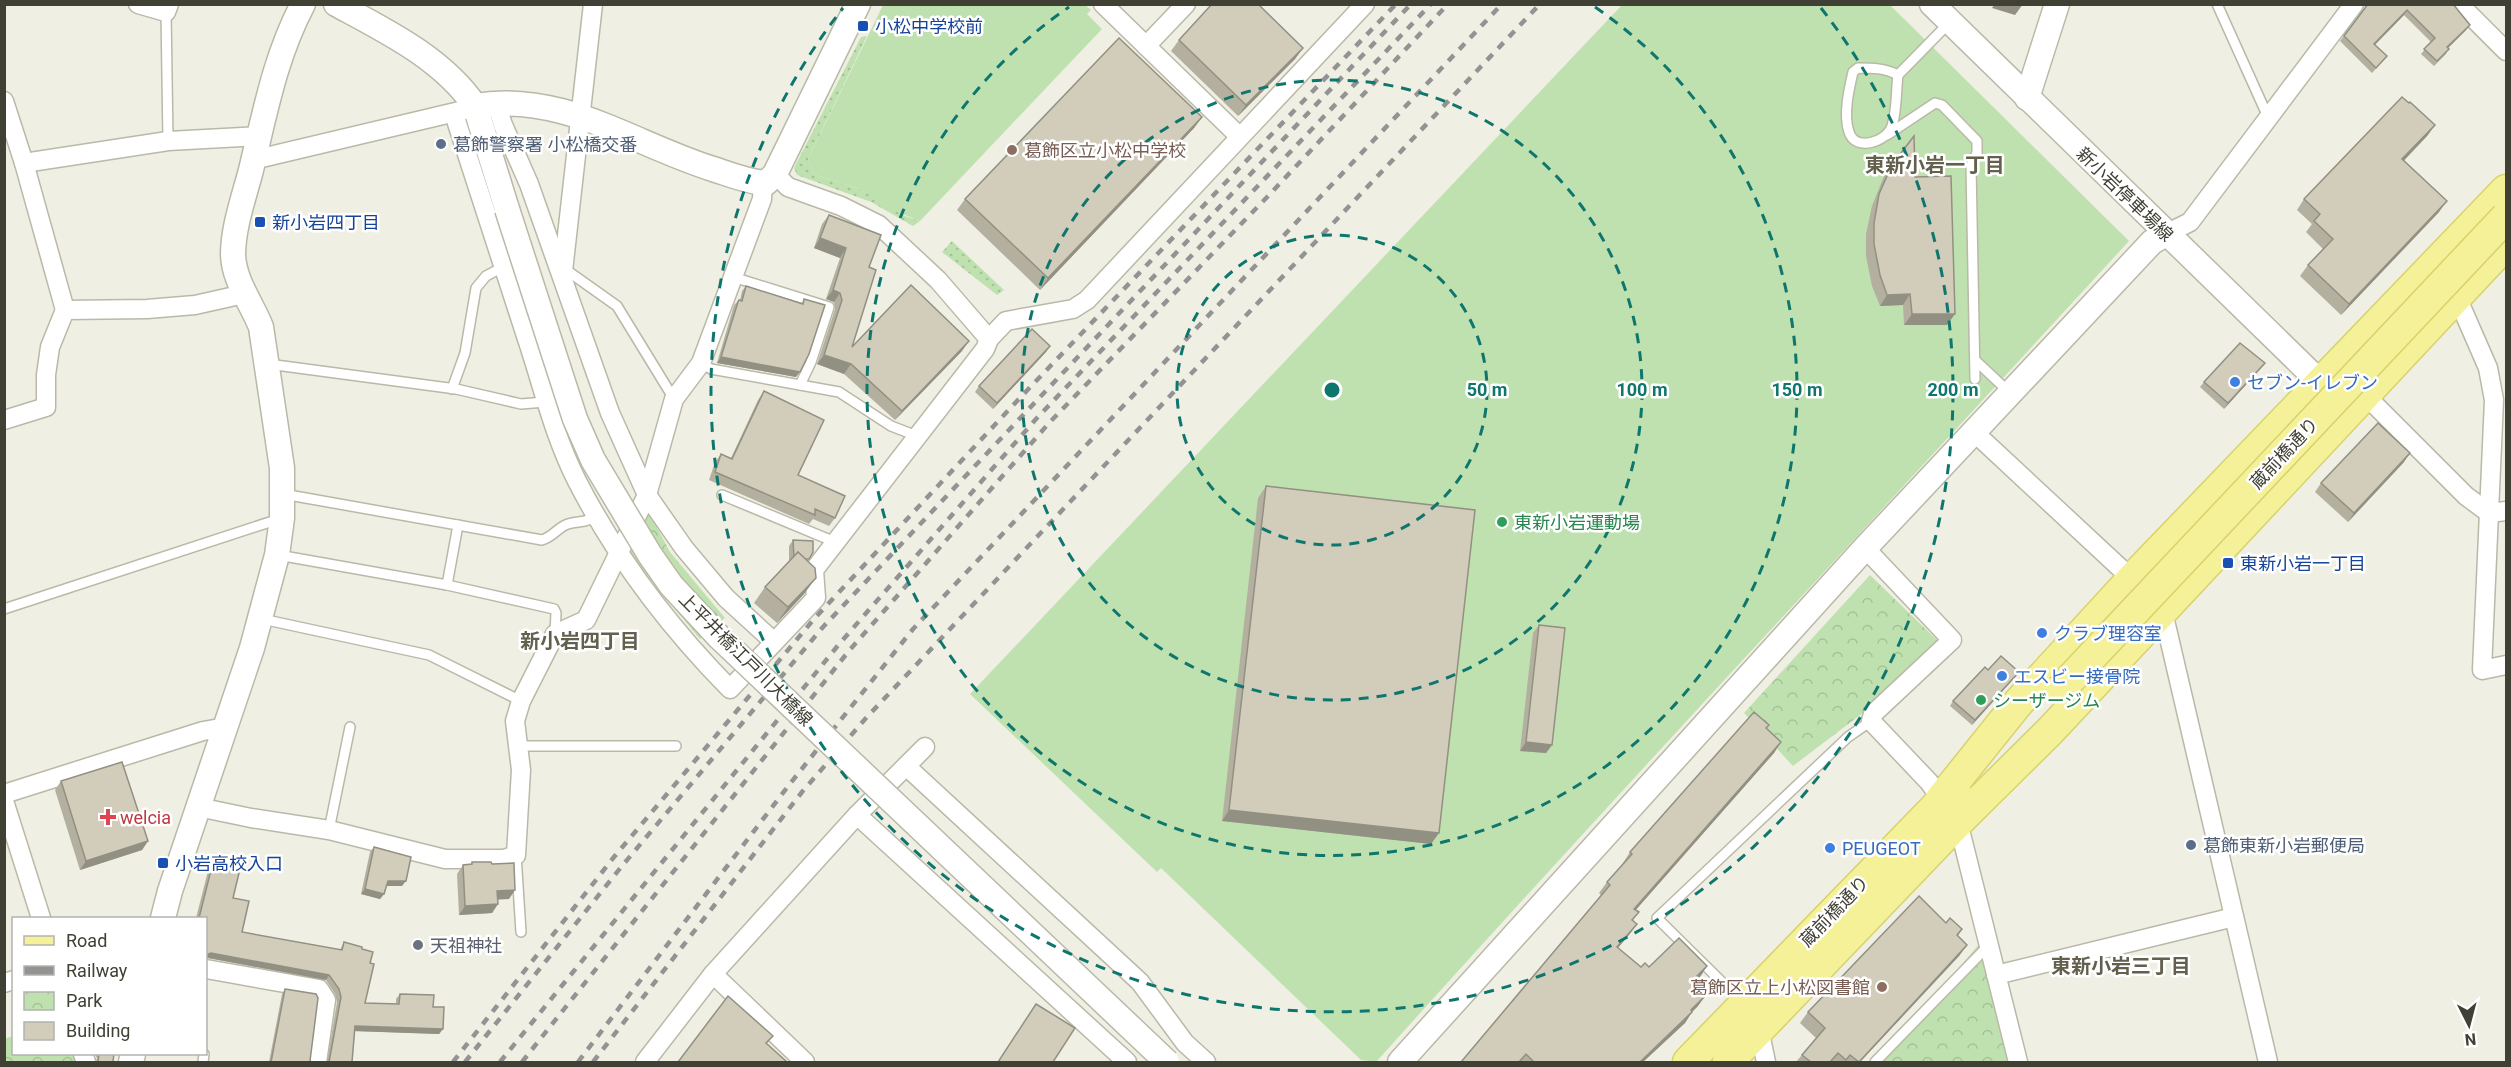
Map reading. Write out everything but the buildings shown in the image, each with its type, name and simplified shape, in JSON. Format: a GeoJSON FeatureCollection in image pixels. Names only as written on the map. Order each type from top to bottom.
{"type":"FeatureCollection","features":[{"type":"Feature","properties":{"kind":"main road"},"geometry":{"type":"LineString","coordinates":[[1950,811],[2018,703],[2320,381],[2506,190]]}},
{"type":"Feature","properties":{"kind":"main road","name":"蔵前橋通り"},"geometry":{"type":"LineString","coordinates":[[1688,1062],[1752,1017],[1950,811],[2061,689],[2506,217]]}},
{"type":"Feature","properties":{"kind":"main road"},"geometry":{"type":"LineString","coordinates":[[1950,811],[2050,731],[2506,244]]}},
{"type":"Feature","properties":{"kind":"main road"},"geometry":{"type":"LineString","coordinates":[[2282,421],[2295,422],[2306,429],[2311,443],[2308,456]]}},
{"type":"Feature","properties":{"kind":"main road","name":"蔵前橋通り"},"geometry":{"type":"LineString","coordinates":[[1728,1062],[1752,1017]]}},
{"type":"Feature","properties":{"kind":"street"},"geometry":{"type":"LineString","coordinates":[[138,4],[168,8]]}},
{"type":"Feature","properties":{"kind":"street"},"geometry":{"type":"LineString","coordinates":[[163,917],[261,619],[277,555],[282,519],[282,468],[268,364],[261,327],[235,270],[234,237],[274,71],[291,26],[303,4]]}},
{"type":"Feature","properties":{"kind":"street","name":"上平井橋江戸川大橋線"},"geometry":{"type":"LineString","coordinates":[[336,4],[425,57],[465,92],[475,107],[575,419],[593,460],[617,503],[671,585],[719,637],[1166,1062]]}},
{"type":"Feature","properties":{"kind":"street"},"geometry":{"type":"LineString","coordinates":[[563,273],[593,4]]}},
{"type":"Feature","properties":{"kind":"street"},"geometry":{"type":"LineString","coordinates":[[198,807],[329,830],[446,859],[504,859],[516,855],[521,770],[515,721],[521,701],[555,634],[586,620],[647,495],[674,399],[700,363],[769,179],[858,4]]}},
{"type":"Feature","properties":{"kind":"street"},"geometry":{"type":"LineString","coordinates":[[1103,4],[1239,136]]}},
{"type":"Feature","properties":{"kind":"street"},"geometry":{"type":"LineString","coordinates":[[1146,46],[1186,4]]}},
{"type":"Feature","properties":{"kind":"street"},"geometry":{"type":"LineString","coordinates":[[475,107],[503,267],[545,402],[573,472],[618,553],[672,626],[730,689],[816,598],[814,570],[985,349],[989,339],[1006,321],[1079,307],[1365,4]]}},
{"type":"Feature","properties":{"kind":"street","name":"新小岩停車場線"},"geometry":{"type":"LineString","coordinates":[[1932,4],[2166,234],[2320,381],[2358,404]]}},
{"type":"Feature","properties":{"kind":"street"},"geometry":{"type":"LineString","coordinates":[[2027,98],[2057,4]]}},
{"type":"Feature","properties":{"kind":"street"},"geometry":{"type":"LineString","coordinates":[[1400,1062],[1865,548],[2152,242],[2190,222],[2354,4]]}},
{"type":"Feature","properties":{"kind":"street"},"geometry":{"type":"LineString","coordinates":[[2459,4],[2506,51]]}},
{"type":"Feature","properties":{"kind":"street"},"geometry":{"type":"LineString","coordinates":[[4,101],[24,163],[64,310],[50,346],[46,375],[46,407],[4,420]]}},
{"type":"Feature","properties":{"kind":"street"},"geometry":{"type":"LineString","coordinates":[[254,160],[475,107],[529,104],[616,129],[685,160],[769,179],[841,206],[879,225],[938,280],[989,339]]}},
{"type":"Feature","properties":{"kind":"street"},"geometry":{"type":"LineString","coordinates":[[475,107],[503,125],[529,184],[563,273],[610,413],[647,495],[684,549],[726,598],[774,642]]}},
{"type":"Feature","properties":{"kind":"street"},"geometry":{"type":"LineString","coordinates":[[24,163],[168,141],[259,136]]}},
{"type":"Feature","properties":{"kind":"street"},"geometry":{"type":"LineString","coordinates":[[64,310],[147,309],[195,305],[244,294]]}},
{"type":"Feature","properties":{"kind":"street"},"geometry":{"type":"LineString","coordinates":[[2457,297],[2492,381],[2498,512],[2482,670],[2506,665]]}},
{"type":"Feature","properties":{"kind":"street"},"geometry":{"type":"LineString","coordinates":[[2358,404],[2466,496],[2498,512]]}},
{"type":"Feature","properties":{"kind":"street"},"geometry":{"type":"LineString","coordinates":[[1975,433],[2132,579]]}},
{"type":"Feature","properties":{"kind":"street"},"geometry":{"type":"LineString","coordinates":[[1865,548],[1952,640],[1873,714],[1871,721],[1929,782],[1950,811],[2018,1062]]}},
{"type":"Feature","properties":{"kind":"street"},"geometry":{"type":"LineString","coordinates":[[2163,612],[2268,1062]]}},
{"type":"Feature","properties":{"kind":"street"},"geometry":{"type":"LineString","coordinates":[[4,794],[203,731],[226,727]]}},
{"type":"Feature","properties":{"kind":"street"},"geometry":{"type":"LineString","coordinates":[[645,1062],[713,974],[857,815],[925,747]]}},
{"type":"Feature","properties":{"kind":"street"},"geometry":{"type":"LineString","coordinates":[[906,766],[1140,982],[1185,1043],[1206,1062]]}},
{"type":"Feature","properties":{"kind":"street"},"geometry":{"type":"LineString","coordinates":[[4,801],[41,917]]}},
{"type":"Feature","properties":{"kind":"street"},"geometry":{"type":"LineString","coordinates":[[857,815],[1126,1062]]}},
{"type":"Feature","properties":{"kind":"street"},"geometry":{"type":"LineString","coordinates":[[1996,975],[2234,917]]}},
{"type":"Feature","properties":{"kind":"street"},"geometry":{"type":"LineString","coordinates":[[207,969],[319,989],[326,1000],[317,1062]]}},
{"type":"Feature","properties":{"kind":"street"},"geometry":{"type":"LineString","coordinates":[[713,974],[805,1062]]}},
{"type":"Feature","properties":{"kind":"street"},"geometry":{"type":"LineString","coordinates":[[1752,1017],[1766,1062]]}},
{"type":"Feature","properties":{"kind":"street"},"geometry":{"type":"LineString","coordinates":[[1166,1062],[1185,1043]]}},
{"type":"Feature","properties":{"kind":"lane"},"geometry":{"type":"LineString","coordinates":[[2217,4],[2268,117]]}},
{"type":"Feature","properties":{"kind":"lane"},"geometry":{"type":"LineString","coordinates":[[168,8],[168,141]]}},
{"type":"Feature","properties":{"kind":"lane"},"geometry":{"type":"LineString","coordinates":[[1887,135],[1893,126],[1898,75],[1949,23]]}},
{"type":"Feature","properties":{"kind":"lane"},"geometry":{"type":"LineString","coordinates":[[1898,75],[1888,70],[1858,68],[1853,72],[1847,125],[1850,136],[1857,141],[1877,142],[1935,103],[1942,105],[1977,141],[1977,153],[1971,165],[1975,379]]}},
{"type":"Feature","properties":{"kind":"lane"},"geometry":{"type":"LineString","coordinates":[[452,389],[465,353],[476,288],[486,276],[503,267]]}},
{"type":"Feature","properties":{"kind":"lane"},"geometry":{"type":"LineString","coordinates":[[563,273],[617,306],[674,399]]}},
{"type":"Feature","properties":{"kind":"lane"},"geometry":{"type":"LineString","coordinates":[[733,277],[829,307],[811,362],[800,385]]}},
{"type":"Feature","properties":{"kind":"lane"},"geometry":{"type":"LineString","coordinates":[[1975,360],[2011,394]]}},
{"type":"Feature","properties":{"kind":"lane"},"geometry":{"type":"LineString","coordinates":[[700,363],[711,369],[839,392],[891,426],[917,436]]}},
{"type":"Feature","properties":{"kind":"lane"},"geometry":{"type":"LineString","coordinates":[[268,364],[452,389],[521,404],[545,402]]}},
{"type":"Feature","properties":{"kind":"lane"},"geometry":{"type":"LineString","coordinates":[[283,494],[542,540],[550,538],[566,524],[591,520],[597,516]]}},
{"type":"Feature","properties":{"kind":"lane"},"geometry":{"type":"LineString","coordinates":[[722,495],[835,542]]}},
{"type":"Feature","properties":{"kind":"lane"},"geometry":{"type":"LineString","coordinates":[[4,609],[282,519]]}},
{"type":"Feature","properties":{"kind":"lane"},"geometry":{"type":"LineString","coordinates":[[447,585],[458,525]]}},
{"type":"Feature","properties":{"kind":"lane"},"geometry":{"type":"LineString","coordinates":[[277,555],[447,585],[554,609],[556,613],[555,634]]}},
{"type":"Feature","properties":{"kind":"lane"},"geometry":{"type":"LineString","coordinates":[[261,619],[429,655],[521,701]]}},
{"type":"Feature","properties":{"kind":"lane"},"geometry":{"type":"LineString","coordinates":[[1752,1017],[1710,967],[1657,918],[1848,737],[1871,721]]}},
{"type":"Feature","properties":{"kind":"lane"},"geometry":{"type":"LineString","coordinates":[[329,830],[350,727]]}},
{"type":"Feature","properties":{"kind":"lane"},"geometry":{"type":"LineString","coordinates":[[519,746],[676,746]]}},
{"type":"Feature","properties":{"kind":"lane"},"geometry":{"type":"LineString","coordinates":[[516,855],[515,868],[521,932]]}},
{"type":"Feature","properties":{"kind":"lane"},"geometry":{"type":"LineString","coordinates":[[1875,1062],[1988,946]]}},
{"type":"Feature","properties":{"kind":"green space"},"geometry":{"type":"Polygon","coordinates":[[[883,5],[1085,5],[1091,10],[1087,14],[1102,29],[920,221],[895,211],[860,189],[815,175],[808,159],[883,5]]]}},
{"type":"Feature","properties":{"kind":"green space","name":"東新小岩運動場"},"geometry":{"type":"Polygon","coordinates":[[[1622,5],[1890,5],[2129,241],[1376,1062],[1361,1060],[1161,868],[1157,872],[970,694],[1622,5]]]}},
{"type":"Feature","properties":{"kind":"green space"},"geometry":{"type":"Polygon","coordinates":[[[867,36],[808,159],[815,175],[860,189],[905,216],[920,221],[913,226],[871,202],[797,175],[794,168],[861,37],[867,36]]]}},
{"type":"Feature","properties":{"kind":"green space"},"geometry":{"type":"Polygon","coordinates":[[[952,241],[1004,290],[997,295],[942,252],[952,241]]]}},
{"type":"Feature","properties":{"kind":"green space"},"geometry":{"type":"Polygon","coordinates":[[[644,503],[670,552],[725,618],[700,639],[623,547],[644,503]]]}},
{"type":"Feature","properties":{"kind":"green space"},"geometry":{"type":"Polygon","coordinates":[[[1870,575],[1938,641],[1872,706],[1793,766],[1744,713],[1870,575]]]}},
{"type":"Feature","properties":{"kind":"green space"},"geometry":{"type":"Polygon","coordinates":[[[1980,943],[2015,1062],[1880,1062],[1980,943]]]}},
{"type":"Feature","properties":{"kind":"green space"},"geometry":{"type":"Polygon","coordinates":[[[12,1036],[12,1055],[78,1055],[81,1062],[5,1062],[4,1039],[12,1036]]]}},
{"type":"Feature","properties":{"kind":"railway"},"geometry":{"type":"LineString","coordinates":[[453,1062],[614,857],[814,619],[1017,401],[1396,4]]}},
{"type":"Feature","properties":{"kind":"railway"},"geometry":{"type":"LineString","coordinates":[[465,1062],[622,866],[823,627],[1411,4]]}},
{"type":"Feature","properties":{"kind":"railway"},"geometry":{"type":"LineString","coordinates":[[500,1062],[840,643],[1036,419],[1431,4]]}},
{"type":"Feature","properties":{"kind":"railway"},"geometry":{"type":"LineString","coordinates":[[522,1062],[848,652],[1049,423],[1270,194],[1448,4]]}},
{"type":"Feature","properties":{"kind":"railway"},"geometry":{"type":"LineString","coordinates":[[578,1062],[789,785],[913,629],[1502,4]]}},
{"type":"Feature","properties":{"kind":"railway"},"geometry":{"type":"LineString","coordinates":[[593,1062],[802,792],[866,718],[1540,4]]}},
{"type":"Feature","properties":{"kind":"place","name":"小松中学校前"},"geometry":{"type":"Point","coordinates":[863,26]}},
{"type":"Feature","properties":{"kind":"place","name":"葛飾警察署 小松橋交番"},"geometry":{"type":"Point","coordinates":[441,144]}},
{"type":"Feature","properties":{"kind":"place","name":"葛飾区立小松中学校"},"geometry":{"type":"Point","coordinates":[1012,150]}},
{"type":"Feature","properties":{"kind":"place","name":"新小岩四丁目"},"geometry":{"type":"Point","coordinates":[260,222]}},
{"type":"Feature","properties":{"kind":"place","name":"セブン-イレブン"},"geometry":{"type":"Point","coordinates":[2235,382]}},
{"type":"Feature","properties":{"kind":"place","name":"東新小岩運動場"},"geometry":{"type":"Point","coordinates":[1502,522]}},
{"type":"Feature","properties":{"kind":"place","name":"東新小岩一丁目"},"geometry":{"type":"Point","coordinates":[2228,563]}},
{"type":"Feature","properties":{"kind":"place","name":"クラブ理容室"},"geometry":{"type":"Point","coordinates":[2042,633]}},
{"type":"Feature","properties":{"kind":"place","name":"エスビー接骨院"},"geometry":{"type":"Point","coordinates":[2002,676]}},
{"type":"Feature","properties":{"kind":"place","name":"シーザージム"},"geometry":{"type":"Point","coordinates":[1981,700]}},
{"type":"Feature","properties":{"kind":"place","name":"welcia"},"geometry":{"type":"Point","coordinates":[108,817]}},
{"type":"Feature","properties":{"kind":"place","name":"葛飾東新小岩郵便局"},"geometry":{"type":"Point","coordinates":[2191,845]}},
{"type":"Feature","properties":{"kind":"place","name":"PEUGEOT"},"geometry":{"type":"Point","coordinates":[1830,848]}},
{"type":"Feature","properties":{"kind":"place","name":"小岩高校入口"},"geometry":{"type":"Point","coordinates":[163,863]}},
{"type":"Feature","properties":{"kind":"place","name":"天祖神社"},"geometry":{"type":"Point","coordinates":[418,945]}},
{"type":"Feature","properties":{"kind":"place","name":"葛飾区立上小松図書館"},"geometry":{"type":"Point","coordinates":[1882,987]}},
{"type":"Feature","properties":{"kind":"district","name":"東新小岩一丁目"},"geometry":{"type":"Point","coordinates":[1935,165]}},
{"type":"Feature","properties":{"kind":"district","name":"新小岩四丁目"},"geometry":{"type":"Point","coordinates":[580,641]}},
{"type":"Feature","properties":{"kind":"district","name":"東新小岩三丁目"},"geometry":{"type":"Point","coordinates":[2121,966]}}]}
